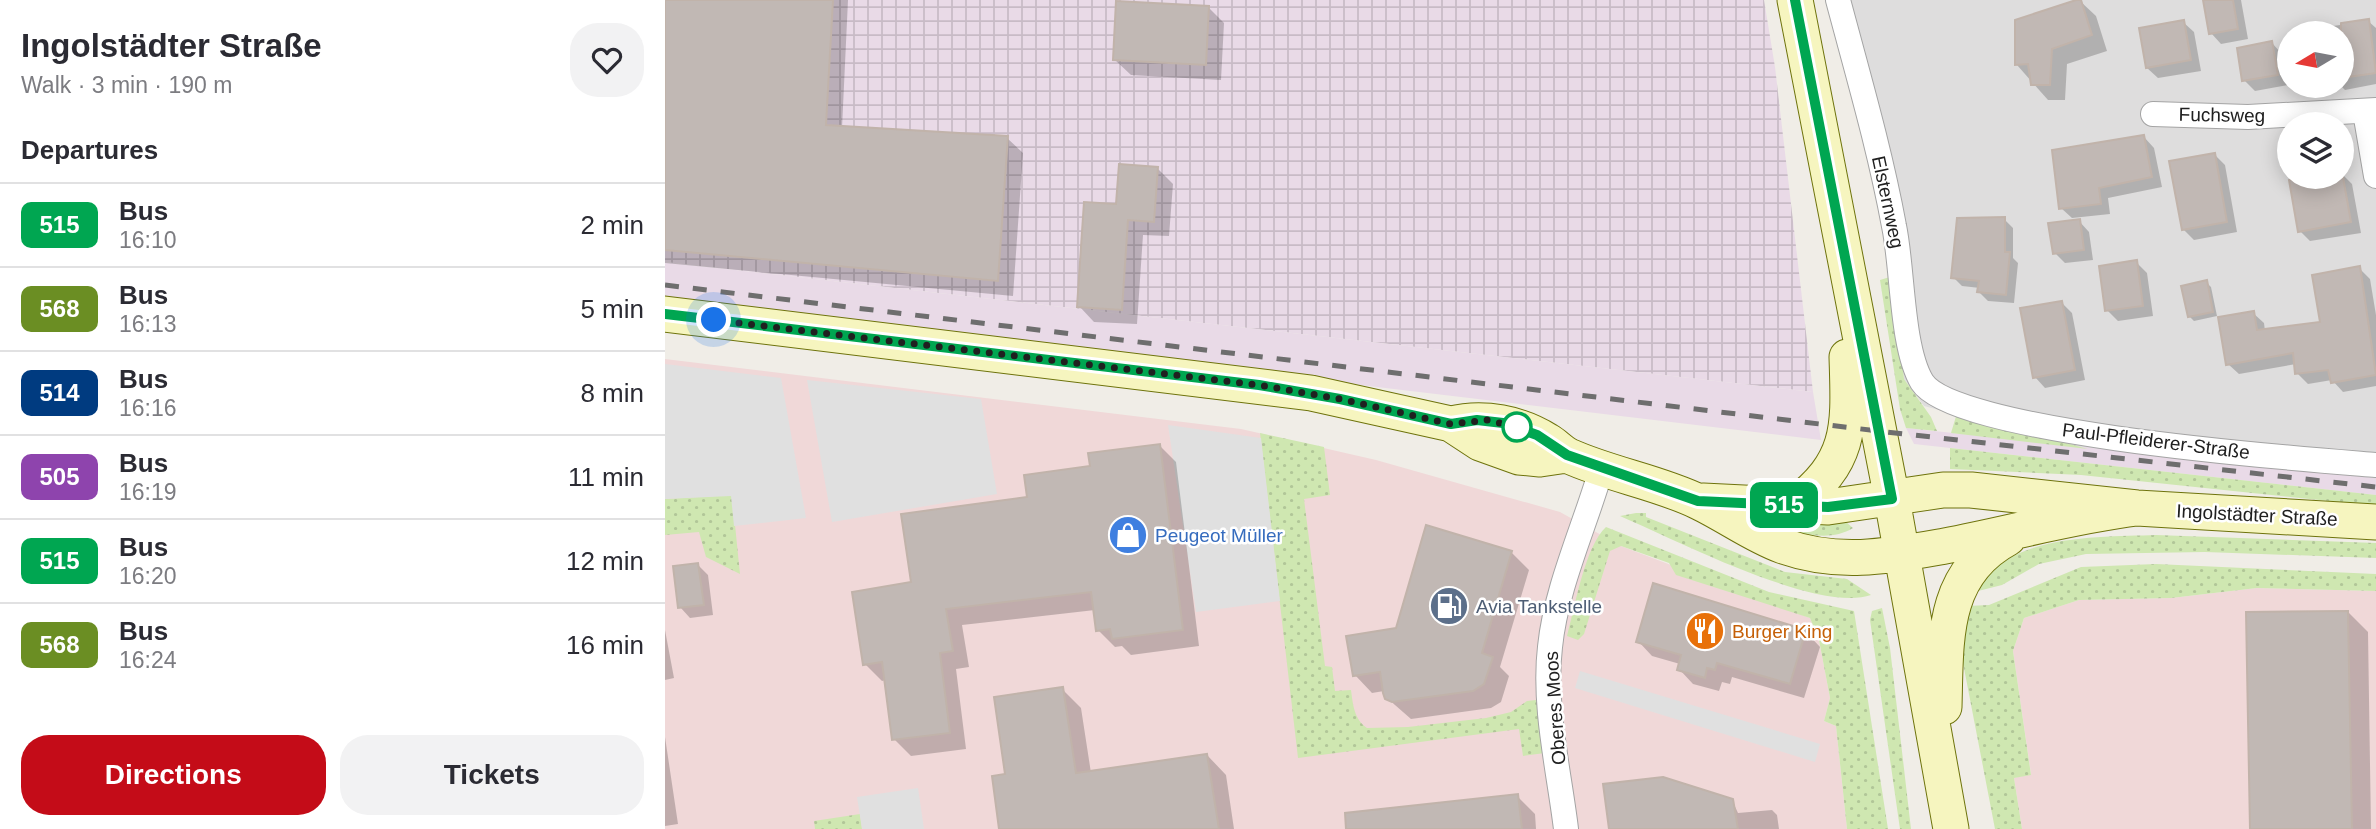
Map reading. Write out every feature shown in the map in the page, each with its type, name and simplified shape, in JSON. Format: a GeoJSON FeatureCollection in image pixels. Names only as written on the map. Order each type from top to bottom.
{"type":"FeatureCollection","features":[{"type":"Feature","properties":{"kind":"street"},"geometry":{"type":"LineString","coordinates":[[1795,0],[1847,279],[1892,499],[1951,829]]}},
{"type":"Feature","properties":{"kind":"street","name":"Elsternweg"},"geometry":{"type":"LineString","coordinates":[[1838,0],[1893,217],[1910,345],[1922,381],[1940,398]]}},
{"type":"Feature","properties":{"kind":"street"},"geometry":{"type":"LineString","coordinates":[[2371,111],[2376,176]]}},
{"type":"Feature","properties":{"kind":"street","name":"Fuchsweg"},"geometry":{"type":"LineString","coordinates":[[2153,114],[2248,117],[2371,111]]}},
{"type":"Feature","properties":{"kind":"street"},"geometry":{"type":"LineString","coordinates":[[1794,505],[1828,474],[1838,458],[1847,427],[1847,279]]}},
{"type":"Feature","properties":{"kind":"street","name":"Ingolstädter Straße"},"geometry":{"type":"LineString","coordinates":[[665,314],[1259,385],[1352,401],[1451,424],[1480,443],[1519,457],[1541,459],[1567,455],[1698,501],[1749,531],[1787,548],[1847,559],[1902,555],[2017,533],[2074,517],[2137,508]]}},
{"type":"Feature","properties":{"kind":"street","name":"Paul-Pfleiderer-Straße"},"geometry":{"type":"LineString","coordinates":[[1940,398],[2026,422],[2097,435],[2376,465]]}},
{"type":"Feature","properties":{"kind":"street","name":"Oberes Moos"},"geometry":{"type":"LineString","coordinates":[[1566,829],[1552,716],[1550,647],[1562,595],[1602,467]]}},
{"type":"Feature","properties":{"kind":"street","name":"Ingolstädter Straße"},"geometry":{"type":"LineString","coordinates":[[1698,501],[1828,507],[1944,490],[1971,490],[2137,508],[2376,522]]}},
{"type":"Feature","properties":{"kind":"street"},"geometry":{"type":"LineString","coordinates":[[1942,779],[1950,613],[1975,561],[2017,533]]}},
{"type":"Feature","properties":{"kind":"street"},"geometry":{"type":"LineString","coordinates":[[1928,829],[1933,725]]}},
{"type":"Feature","properties":{"kind":"shaded area"},"geometry":{"type":"Polygon","coordinates":[[[665,0],[1764,0],[1775,67],[1813,392],[665,262],[665,0]]]}},
{"type":"Feature","properties":{"kind":"shaded area"},"geometry":{"type":"Polygon","coordinates":[[[1826,0],[2376,0],[2376,478],[2088,449],[1924,406],[1904,379],[1891,255],[1849,77],[1826,0]]]}},
{"type":"Feature","properties":{"kind":"shaded area"},"geometry":{"type":"Polygon","coordinates":[[[665,262],[1813,392],[1821,440],[665,302],[665,262]]]}},
{"type":"Feature","properties":{"kind":"shaded area"},"geometry":{"type":"Polygon","coordinates":[[[665,359],[1241,429],[1376,460],[1560,512],[1621,546],[1810,618],[1819,640],[1830,698],[1824,721],[1836,726],[1847,829],[665,829],[665,359]]]}},
{"type":"Feature","properties":{"kind":"shaded area"},"geometry":{"type":"Polygon","coordinates":[[[665,364],[781,378],[806,518],[734,526],[731,496],[665,499],[665,364]]]}},
{"type":"Feature","properties":{"kind":"shaded area"},"geometry":{"type":"Polygon","coordinates":[[[807,380],[981,399],[997,494],[832,522],[807,380]]]}},
{"type":"Feature","properties":{"kind":"shaded area"},"geometry":{"type":"Polygon","coordinates":[[[1168,425],[1261,438],[1280,601],[1196,612],[1168,425]]]}},
{"type":"Feature","properties":{"kind":"shaded area"},"geometry":{"type":"Polygon","coordinates":[[[1906,428],[2376,478],[2376,495],[1914,444],[1906,428]]]}},
{"type":"Feature","properties":{"kind":"shaded area"},"geometry":{"type":"Polygon","coordinates":[[[2257,588],[2376,591],[2376,829],[2022,829],[2014,778],[2031,774],[2013,651],[2024,618],[2079,600],[2171,598],[2257,588]]]}},
{"type":"Feature","properties":{"kind":"shaded area"},"geometry":{"type":"Polygon","coordinates":[[[1580,671],[1820,744],[1815,762],[1575,688],[1580,671]]]}},
{"type":"Feature","properties":{"kind":"shaded area"},"geometry":{"type":"Polygon","coordinates":[[[918,788],[924,829],[862,829],[857,797],[918,788]]]}},
{"type":"Feature","properties":{"kind":"green space"},"geometry":{"type":"Polygon","coordinates":[[[1893,276],[1904,379],[1931,417],[1937,431],[1906,428],[1900,409],[1880,280],[1893,276]]]}},
{"type":"Feature","properties":{"kind":"green space"},"geometry":{"type":"Polygon","coordinates":[[[1957,413],[2088,449],[1951,433],[1957,413]]]}},
{"type":"Feature","properties":{"kind":"green space"},"geometry":{"type":"Polygon","coordinates":[[[1260,433],[1324,447],[1330,495],[1304,499],[1325,666],[1332,667],[1335,691],[1351,690],[1359,720],[1367,728],[1408,727],[1486,718],[1511,712],[1527,701],[1536,700],[1540,705],[1545,753],[1523,756],[1519,729],[1298,758],[1260,433]]]}},
{"type":"Feature","properties":{"kind":"green space"},"geometry":{"type":"Polygon","coordinates":[[[1950,448],[2376,495],[2376,506],[2081,475],[1950,469],[1950,448]]]}},
{"type":"Feature","properties":{"kind":"green space"},"geometry":{"type":"Polygon","coordinates":[[[732,495],[740,574],[706,557],[699,532],[665,535],[665,499],[732,495]]]}},
{"type":"Feature","properties":{"kind":"green space"},"geometry":{"type":"Polygon","coordinates":[[[1646,513],[1646,517],[1785,572],[1847,579],[1871,595],[1847,598],[1817,594],[1783,584],[1709,556],[1620,516],[1646,513]]]}},
{"type":"Feature","properties":{"kind":"green space"},"geometry":{"type":"Polygon","coordinates":[[[1770,519],[1846,522],[1853,528],[1833,535],[1812,535],[1780,527],[1770,523],[1770,519]]]}},
{"type":"Feature","properties":{"kind":"green space"},"geometry":{"type":"Polygon","coordinates":[[[1606,527],[1769,592],[1854,611],[1888,829],[1847,829],[1836,726],[1824,721],[1830,698],[1819,640],[1810,618],[1676,575],[1669,563],[1621,546],[1610,551],[1584,634],[1578,640],[1567,636],[1592,548],[1606,527]]]}},
{"type":"Feature","properties":{"kind":"green space"},"geometry":{"type":"Polygon","coordinates":[[[2156,535],[2376,543],[2376,558],[2205,552],[2086,554],[2039,564],[2002,585],[1978,591],[1991,572],[2009,558],[2032,548],[2084,538],[2156,535]]]}},
{"type":"Feature","properties":{"kind":"green space"},"geometry":{"type":"Polygon","coordinates":[[[2156,564],[2376,574],[2376,591],[2257,588],[2171,598],[2079,600],[2024,618],[2013,651],[2031,775],[2014,778],[2022,829],[1995,829],[1963,663],[1961,637],[1967,606],[1989,605],[2081,567],[2156,564]]]}},
{"type":"Feature","properties":{"kind":"green space"},"geometry":{"type":"Polygon","coordinates":[[[1882,608],[1890,648],[1911,829],[1900,829],[1870,620],[1872,611],[1882,608]]]}},
{"type":"Feature","properties":{"kind":"green space"},"geometry":{"type":"Polygon","coordinates":[[[860,814],[862,829],[815,829],[814,821],[860,814]]]}},
{"type":"Feature","properties":{"kind":"building"},"geometry":{"type":"Polygon","coordinates":[[[665,0],[833,0],[826,125],[1008,136],[998,281],[665,250],[665,0]]]}},
{"type":"Feature","properties":{"kind":"building"},"geometry":{"type":"Polygon","coordinates":[[[2081,0],[2092,35],[2052,49],[2050,85],[2031,85],[2028,64],[2015,65],[2015,20],[2081,0]]]}},
{"type":"Feature","properties":{"kind":"building"},"geometry":{"type":"Polygon","coordinates":[[[2203,0],[2233,0],[2238,29],[2209,34],[2203,0]]]}},
{"type":"Feature","properties":{"kind":"building"},"geometry":{"type":"Polygon","coordinates":[[[1116,1],[1209,6],[1206,65],[1113,60],[1116,1]]]}},
{"type":"Feature","properties":{"kind":"building"},"geometry":{"type":"Polygon","coordinates":[[[2369,19],[2376,73],[2354,76],[2354,21],[2369,19]]]}},
{"type":"Feature","properties":{"kind":"building"},"geometry":{"type":"Polygon","coordinates":[[[2184,20],[2191,60],[2146,68],[2139,28],[2184,20]]]}},
{"type":"Feature","properties":{"kind":"building"},"geometry":{"type":"Polygon","coordinates":[[[2272,41],[2277,75],[2242,81],[2237,48],[2272,41]]]}},
{"type":"Feature","properties":{"kind":"building"},"geometry":{"type":"Polygon","coordinates":[[[2144,135],[2152,177],[2099,188],[2101,204],[2059,209],[2052,150],[2144,135]]]}},
{"type":"Feature","properties":{"kind":"building"},"geometry":{"type":"Polygon","coordinates":[[[2215,153],[2227,222],[2182,230],[2169,161],[2215,153]]]}},
{"type":"Feature","properties":{"kind":"building"},"geometry":{"type":"Polygon","coordinates":[[[1119,164],[1158,167],[1154,222],[1128,220],[1122,310],[1077,307],[1084,202],[1116,204],[1119,164]]]}},
{"type":"Feature","properties":{"kind":"building"},"geometry":{"type":"Polygon","coordinates":[[[2291,189],[2345,189],[2351,222],[2298,232],[2291,189]]]}},
{"type":"Feature","properties":{"kind":"building"},"geometry":{"type":"Polygon","coordinates":[[[2005,217],[2005,252],[2010,252],[2006,295],[1977,292],[1979,281],[1951,278],[1957,218],[2005,217]]]}},
{"type":"Feature","properties":{"kind":"building"},"geometry":{"type":"Polygon","coordinates":[[[2080,219],[2084,250],[2053,254],[2048,223],[2080,219]]]}},
{"type":"Feature","properties":{"kind":"building"},"geometry":{"type":"Polygon","coordinates":[[[2137,260],[2143,306],[2105,311],[2099,266],[2137,260]]]}},
{"type":"Feature","properties":{"kind":"building"},"geometry":{"type":"Polygon","coordinates":[[[2360,266],[2376,375],[2331,383],[2328,370],[2295,374],[2293,353],[2226,365],[2218,317],[2254,311],[2257,330],[2320,322],[2312,275],[2360,266]]]}},
{"type":"Feature","properties":{"kind":"building"},"geometry":{"type":"Polygon","coordinates":[[[2207,280],[2213,312],[2188,317],[2181,286],[2207,280]]]}},
{"type":"Feature","properties":{"kind":"building"},"geometry":{"type":"Polygon","coordinates":[[[2062,301],[2075,370],[2033,378],[2020,308],[2062,301]]]}},
{"type":"Feature","properties":{"kind":"building"},"geometry":{"type":"Polygon","coordinates":[[[1160,444],[1183,630],[1112,639],[1110,629],[1096,631],[1091,592],[946,609],[953,651],[940,653],[950,733],[892,740],[882,662],[863,665],[852,592],[911,582],[901,514],[1027,497],[1024,475],[1090,466],[1088,453],[1160,444]]]}},
{"type":"Feature","properties":{"kind":"building","name":"Avia Tankstelle"},"geometry":{"type":"Polygon","coordinates":[[[1426,525],[1512,551],[1482,653],[1493,657],[1484,684],[1473,691],[1392,702],[1385,699],[1380,672],[1353,676],[1346,636],[1396,628],[1426,525]]]}},
{"type":"Feature","properties":{"kind":"building"},"geometry":{"type":"Polygon","coordinates":[[[698,563],[704,605],[678,608],[673,566],[698,563]]]}},
{"type":"Feature","properties":{"kind":"building","name":"Burger King"},"geometry":{"type":"Polygon","coordinates":[[[1653,583],[1806,630],[1790,684],[1717,663],[1715,670],[1707,668],[1705,678],[1677,670],[1681,655],[1636,642],[1653,583]]]}},
{"type":"Feature","properties":{"kind":"building"},"geometry":{"type":"Polygon","coordinates":[[[2348,611],[2352,829],[2250,829],[2246,612],[2348,611]]]}},
{"type":"Feature","properties":{"kind":"building"},"geometry":{"type":"Polygon","coordinates":[[[1063,687],[1076,773],[1207,754],[1219,829],[999,829],[992,776],[1005,774],[994,697],[1063,687]]]}},
{"type":"Feature","properties":{"kind":"building"},"geometry":{"type":"Polygon","coordinates":[[[1663,777],[1733,799],[1738,829],[1609,829],[1603,784],[1663,777]]]}},
{"type":"Feature","properties":{"kind":"building"},"geometry":{"type":"Polygon","coordinates":[[[1518,794],[1522,829],[1346,829],[1345,813],[1518,794]]]}},
{"type":"Feature","properties":{"kind":"railway"},"geometry":{"type":"LineString","coordinates":[[665,285],[1878,431],[2376,487]]}},
{"type":"Feature","properties":{"kind":"bus line","name":"515"},"geometry":{"type":"LineString","coordinates":[[665,314],[1206,381],[1259,385],[1400,411],[1451,424],[1487,420],[1528,431],[1546,439],[1567,455],[1698,501],[1828,507],[1892,499],[1842,255],[1795,0]]}},
{"type":"Feature","properties":{"kind":"place","name":"Peugeot Müller"},"geometry":{"type":"Point","coordinates":[1128,535]}},
{"type":"Feature","properties":{"kind":"place","name":"Avia Tankstelle"},"geometry":{"type":"Point","coordinates":[1449,606]}},
{"type":"Feature","properties":{"kind":"place","name":"Burger King"},"geometry":{"type":"Point","coordinates":[1705,631]}},
{"type":"Feature","properties":{"kind":"route"},"geometry":{"type":"LineString","coordinates":[[714,320],[1206,381],[1259,385],[1400,411],[1451,424],[1487,420],[1517,427]]}}]}
